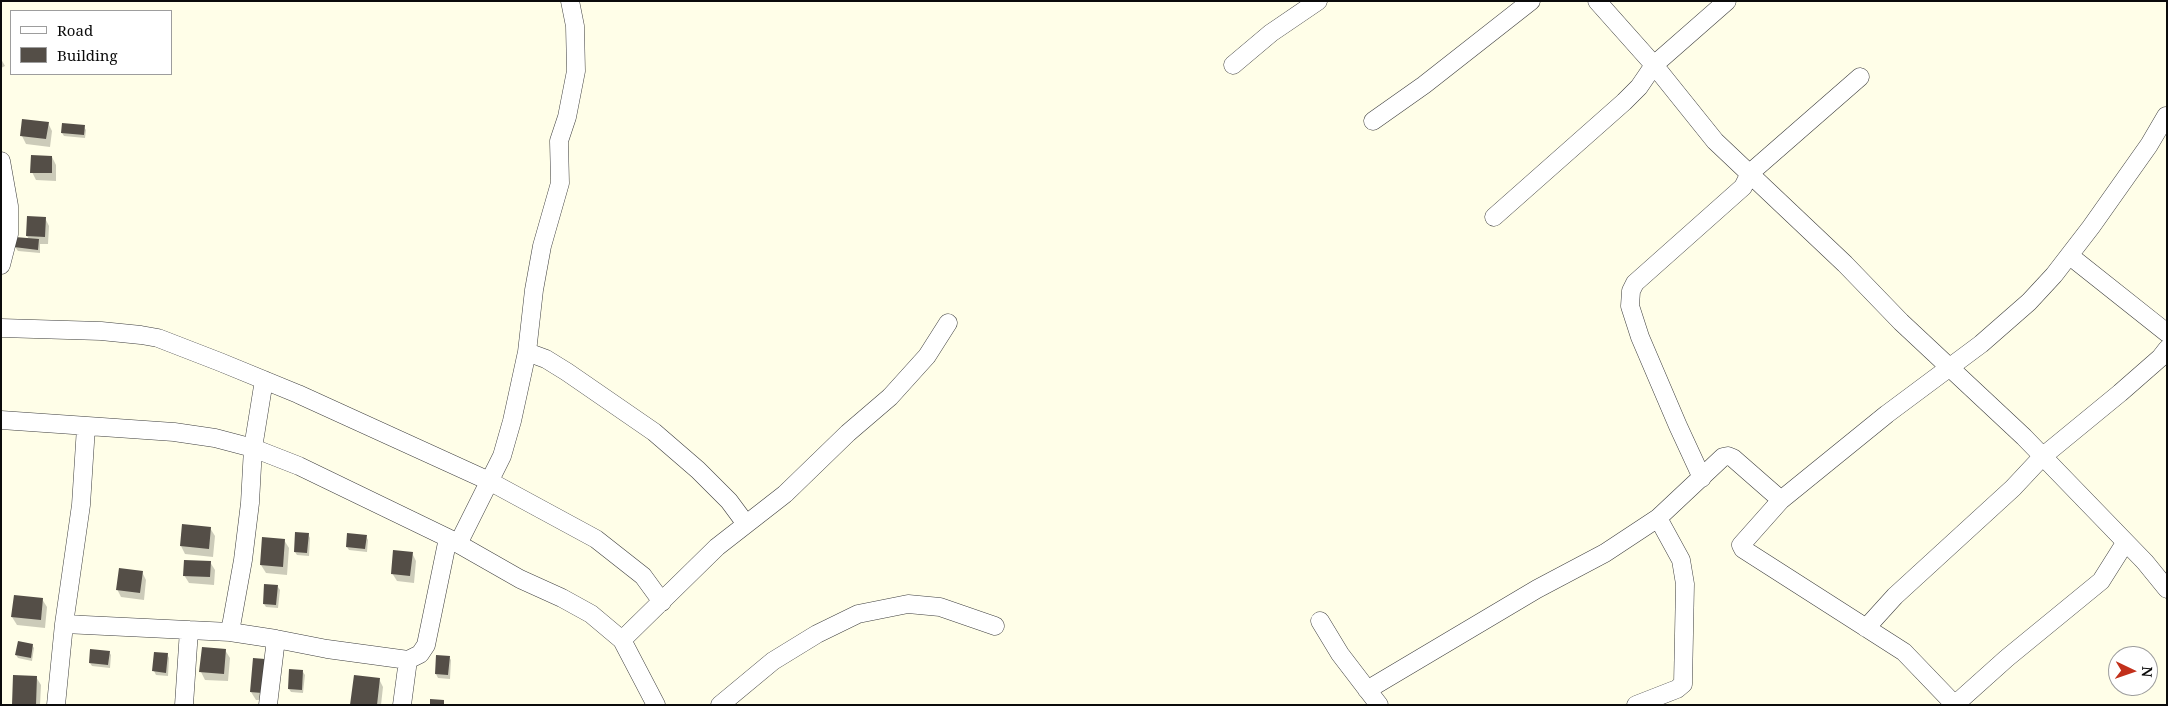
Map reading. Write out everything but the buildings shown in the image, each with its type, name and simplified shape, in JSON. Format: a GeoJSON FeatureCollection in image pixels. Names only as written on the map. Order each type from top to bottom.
{"type":"FeatureCollection","features":[{"type":"Feature","properties":{"kind":"street"},"geometry":{"type":"LineString","coordinates":[[64,624],[230,632],[327,649],[408,660],[420,654],[426,645],[453,541],[489,481],[504,447],[527,352],[534,290],[542,246],[560,183],[558,140],[567,117],[576,71],[575,26],[570,1]]}},
{"type":"Feature","properties":{"kind":"street"},"geometry":{"type":"LineString","coordinates":[[1233,65],[1271,33],[1318,1]]}},
{"type":"Feature","properties":{"kind":"street"},"geometry":{"type":"LineString","coordinates":[[1373,121],[1424,85],[1531,1]]}},
{"type":"Feature","properties":{"kind":"street"},"geometry":{"type":"LineString","coordinates":[[1598,1],[1654,65],[1715,141],[2024,438],[2167,589]]}},
{"type":"Feature","properties":{"kind":"street"},"geometry":{"type":"LineString","coordinates":[[1494,217],[1624,102],[1639,87],[1654,65],[1727,1]]}},
{"type":"Feature","properties":{"kind":"street"},"geometry":{"type":"LineString","coordinates":[[1702,478],[1640,337],[1630,306],[1631,291],[1635,283],[1743,186],[1750,173],[1860,77]]}},
{"type":"Feature","properties":{"kind":"street"},"geometry":{"type":"LineString","coordinates":[[2125,543],[2101,581],[2007,658],[1959,701],[1953,703],[1904,652],[1743,549],[1741,545],[1781,500],[1888,414],[1981,344],[2029,302],[2070,256],[2149,144],[2166,116]]}},
{"type":"Feature","properties":{"kind":"street"},"geometry":{"type":"LineString","coordinates":[[1,161],[9,206],[9,234],[1,264]]}},
{"type":"Feature","properties":{"kind":"street"},"geometry":{"type":"LineString","coordinates":[[2070,256],[2167,333]]}},
{"type":"Feature","properties":{"kind":"street"},"geometry":{"type":"LineString","coordinates":[[622,640],[717,546],[785,494],[848,433],[890,397],[927,356],[948,323]]}},
{"type":"Feature","properties":{"kind":"street"},"geometry":{"type":"LineString","coordinates":[[1,328],[126,332],[158,338],[264,380],[489,481],[596,539],[643,576],[662,602]]}},
{"type":"Feature","properties":{"kind":"street"},"geometry":{"type":"LineString","coordinates":[[1866,628],[1895,596],[2013,488],[2042,457],[2160,358],[2167,349]]}},
{"type":"Feature","properties":{"kind":"street"},"geometry":{"type":"LineString","coordinates":[[527,352],[546,359],[567,372],[654,432],[717,488],[729,500],[746,524]]}},
{"type":"Feature","properties":{"kind":"street"},"geometry":{"type":"LineString","coordinates":[[230,632],[243,560],[250,503],[253,448],[264,380]]}},
{"type":"Feature","properties":{"kind":"street"},"geometry":{"type":"LineString","coordinates":[[1,420],[174,432],[215,438],[253,448],[298,466],[453,541],[520,579],[591,614],[622,640],[656,705]]}},
{"type":"Feature","properties":{"kind":"street"},"geometry":{"type":"LineString","coordinates":[[56,705],[64,624],[80,505],[86,427]]}},
{"type":"Feature","properties":{"kind":"street"},"geometry":{"type":"LineString","coordinates":[[1367,690],[1604,553],[1658,518],[1723,456],[1728,456],[1781,500]]}},
{"type":"Feature","properties":{"kind":"street"},"geometry":{"type":"LineString","coordinates":[[1636,705],[1677,690],[1683,684],[1684,584],[1681,560],[1658,518]]}},
{"type":"Feature","properties":{"kind":"street"},"geometry":{"type":"LineString","coordinates":[[720,705],[773,660],[817,634],[858,614],[908,604],[932,606],[965,614],[995,626]]}},
{"type":"Feature","properties":{"kind":"street"},"geometry":{"type":"LineString","coordinates":[[1320,621],[1340,654],[1379,705]]}},
{"type":"Feature","properties":{"kind":"street"},"geometry":{"type":"LineString","coordinates":[[184,705],[189,630]]}},
{"type":"Feature","properties":{"kind":"street"},"geometry":{"type":"LineString","coordinates":[[268,705],[276,639]]}},
{"type":"Feature","properties":{"kind":"street"},"geometry":{"type":"LineString","coordinates":[[402,705],[408,660]]}}]}
